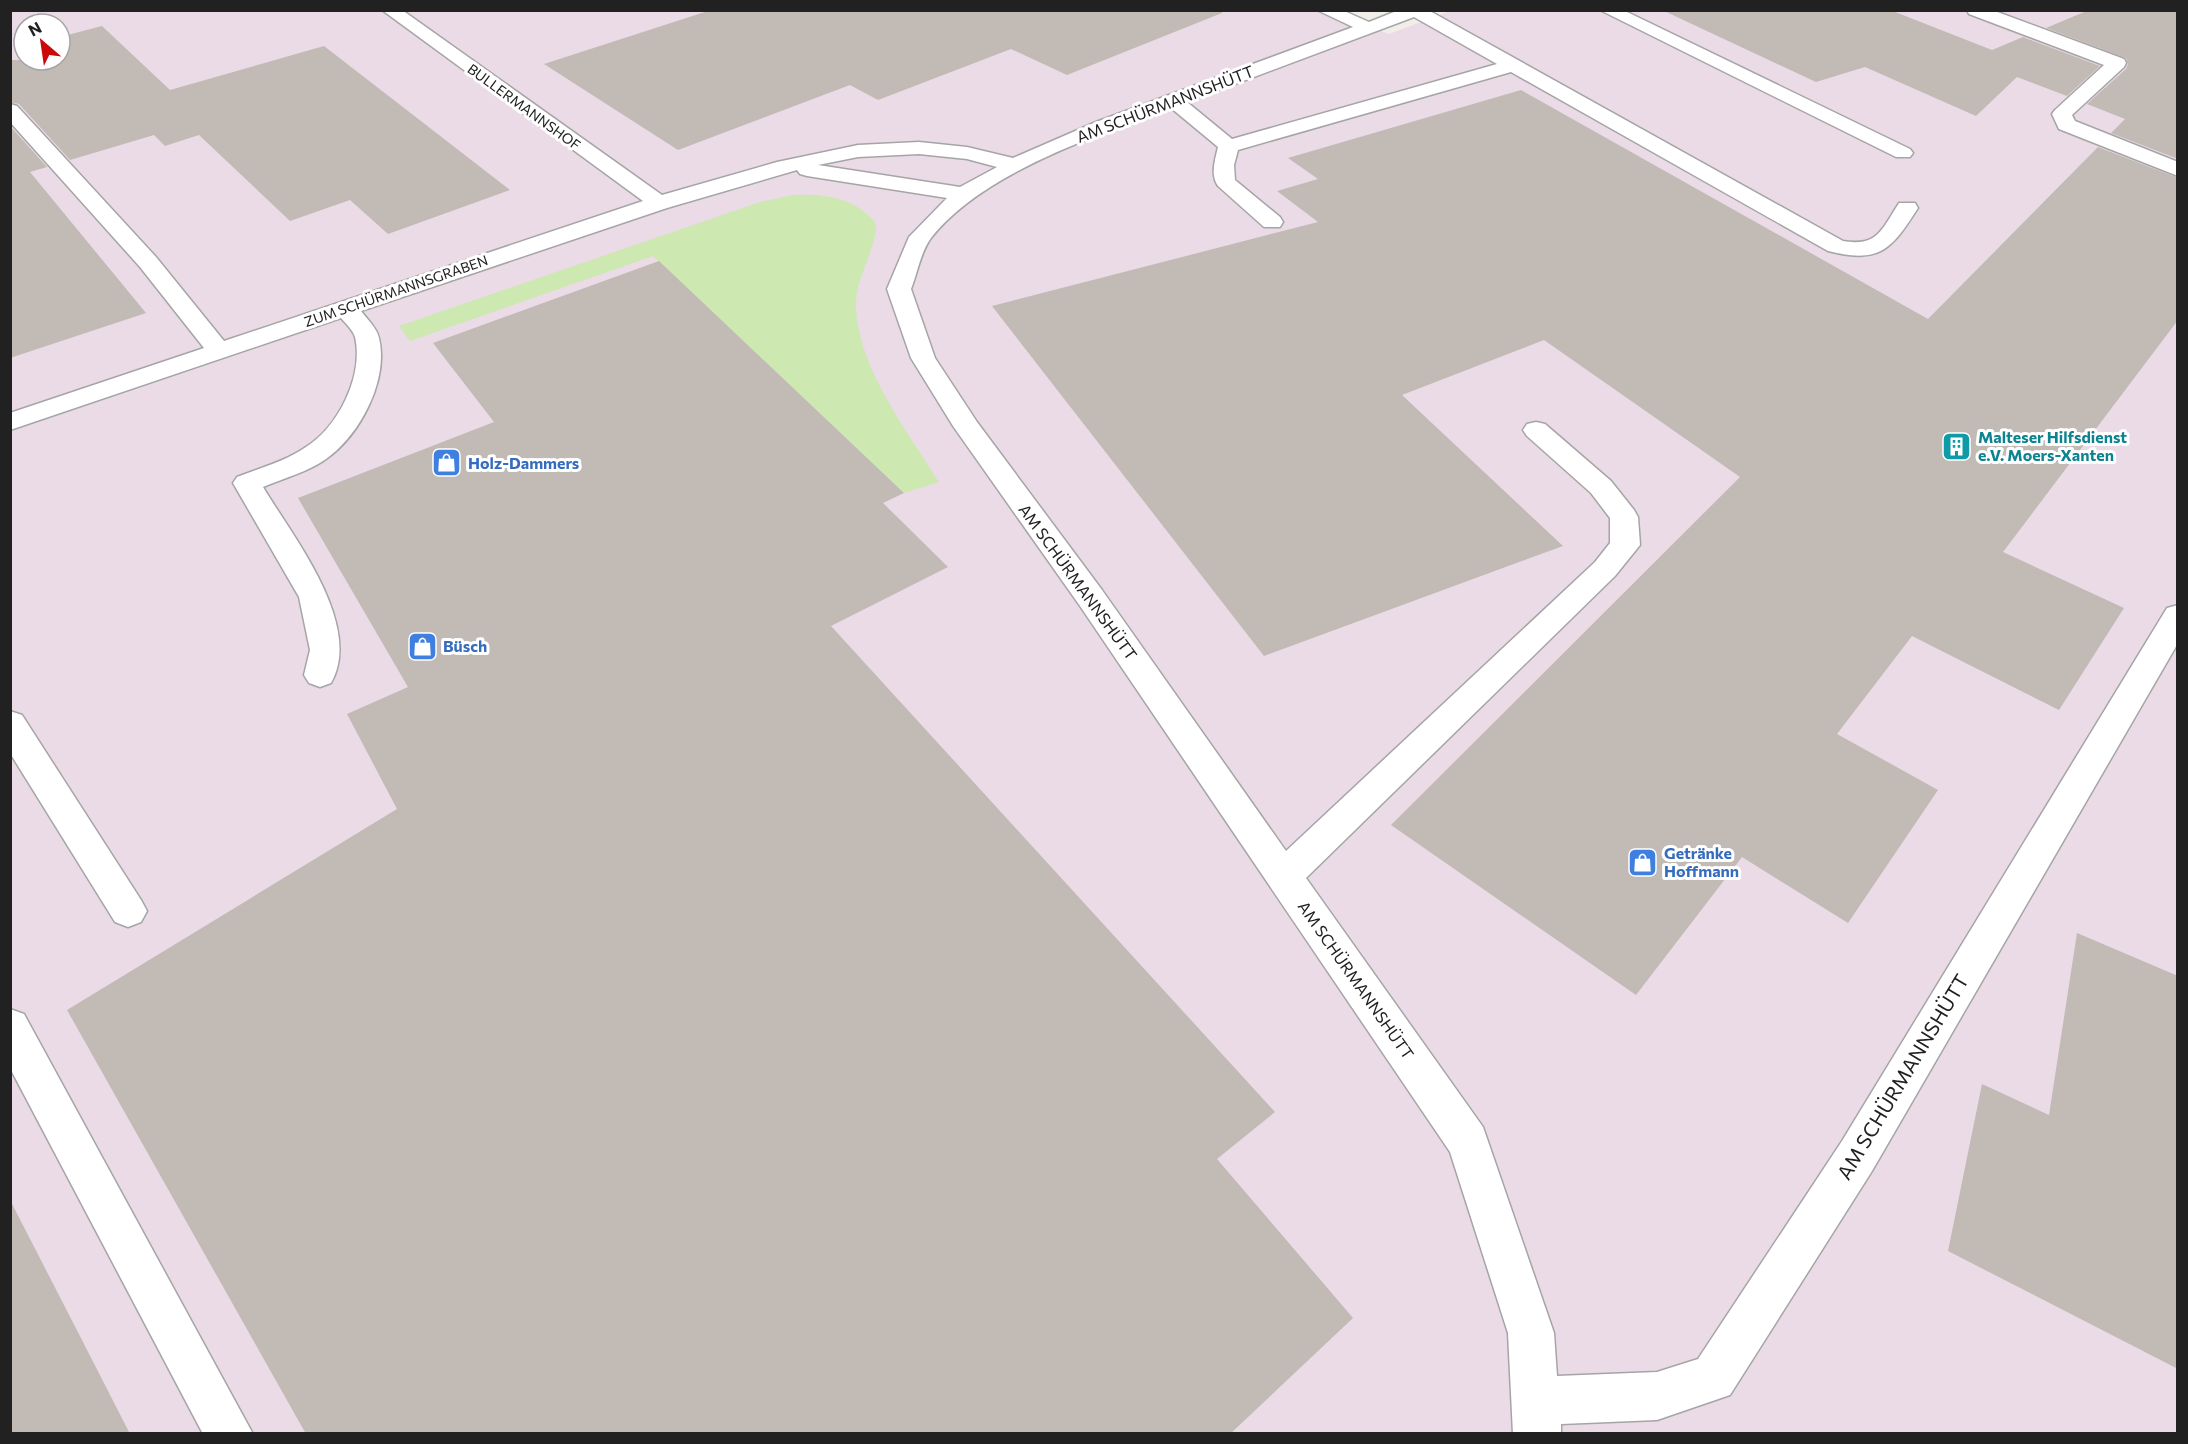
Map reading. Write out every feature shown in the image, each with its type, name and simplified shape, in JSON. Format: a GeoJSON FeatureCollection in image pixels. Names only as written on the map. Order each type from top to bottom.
{"type":"FeatureCollection","features":[{"type":"Feature","properties":{"kind":"street","name":"BULLERMANNSHOF"},"geometry":{"type":"LineString","coordinates":[[390,10],[658,203]]}},
{"type":"Feature","properties":{"kind":"street"},"geometry":{"type":"LineString","coordinates":[[1325,10],[1370,28]]}},
{"type":"Feature","properties":{"kind":"street"},"geometry":{"type":"LineString","coordinates":[[1608,10],[1903,153]]}},
{"type":"Feature","properties":{"kind":"street"},"geometry":{"type":"LineString","coordinates":[[1975,10],[2117,63],[2062,114],[2066,125],[2178,170]]}},
{"type":"Feature","properties":{"kind":"street"},"geometry":{"type":"LineString","coordinates":[[1417,11],[1836,246],[1863,250],[1883,244],[1907,208]]}},
{"type":"Feature","properties":{"kind":"street","name":"AM SCHÜRMANNSHÜTT"},"geometry":{"type":"LineString","coordinates":[[1417,11],[1103,126],[1015,165],[963,194],[920,237],[899,289],[923,358],[966,426],[1091,598],[1468,1142],[1531,1333],[1536,1417],[1657,1396],[1713,1378],[1857,1156],[2176,621]]}},
{"type":"Feature","properties":{"kind":"street"},"geometry":{"type":"LineString","coordinates":[[1229,146],[1514,65]]}},
{"type":"Feature","properties":{"kind":"street"},"geometry":{"type":"LineString","coordinates":[[1173,100],[1229,146]]}},
{"type":"Feature","properties":{"kind":"street"},"geometry":{"type":"LineString","coordinates":[[10,110],[148,262],[219,351]]}},
{"type":"Feature","properties":{"kind":"street"},"geometry":{"type":"LineString","coordinates":[[1229,146],[1224,165],[1225,182],[1272,222]]}},
{"type":"Feature","properties":{"kind":"street","name":"ZUM SCHÜRMANNSGRABEN"},"geometry":{"type":"LineString","coordinates":[[10,422],[658,203],[784,166],[858,151],[919,148],[967,153],[1015,165]]}},
{"type":"Feature","properties":{"kind":"street","name":"ZUM SCHÜRMANNSGRABEN"},"geometry":{"type":"LineString","coordinates":[[784,166],[963,194]]}},
{"type":"Feature","properties":{"kind":"street"},"geometry":{"type":"LineString","coordinates":[[320,675],[326,650],[314,597],[247,483],[314,454],[338,434],[360,393],[366,373],[367,337],[346,308]]}},
{"type":"Feature","properties":{"kind":"street"},"geometry":{"type":"LineString","coordinates":[[1284,876],[1605,569],[1625,545],[1624,517],[1601,487],[1536,430]]}},
{"type":"Feature","properties":{"kind":"street"},"geometry":{"type":"LineString","coordinates":[[10,724],[128,911]]}},
{"type":"Feature","properties":{"kind":"street"},"geometry":{"type":"LineString","coordinates":[[10,1027],[230,1434]]}},
{"type":"Feature","properties":{"kind":"shaded area"},"geometry":{"type":"Polygon","coordinates":[[[1325,10],[1389,34],[1453,10],[2177,11],[2177,1433],[11,1433],[10,11],[1325,10]]]}},
{"type":"Feature","properties":{"kind":"green space"},"geometry":{"type":"Polygon","coordinates":[[[793,195],[816,195],[839,199],[859,208],[876,224],[873,244],[857,294],[858,327],[874,374],[886,397],[939,482],[904,493],[653,256],[410,341],[399,326],[760,202],[793,195]]]}},
{"type":"Feature","properties":{"kind":"building"},"geometry":{"type":"Polygon","coordinates":[[[711,10],[1222,10],[1222,13],[1067,75],[1011,49],[878,100],[850,85],[678,150],[544,64],[711,10]]]}},
{"type":"Feature","properties":{"kind":"building"},"geometry":{"type":"Polygon","coordinates":[[[1662,10],[1890,10],[1992,50],[2023,37],[2100,66],[2067,96],[2017,77],[1976,116],[1865,67],[1816,82],[1662,10]]]}},
{"type":"Feature","properties":{"kind":"building"},"geometry":{"type":"Polygon","coordinates":[[[2089,10],[2178,10],[2178,159],[2111,133],[2125,119],[2087,104],[2126,69],[2128,64],[2126,58],[2046,28],[2089,10]]]}},
{"type":"Feature","properties":{"kind":"building"},"geometry":{"type":"Polygon","coordinates":[[[102,26],[170,90],[324,46],[510,190],[388,234],[350,200],[290,221],[199,135],[165,146],[154,135],[70,160],[19,104],[10,102],[10,60],[12,60],[12,72],[72,72],[72,34],[102,26]]]}},
{"type":"Feature","properties":{"kind":"building"},"geometry":{"type":"Polygon","coordinates":[[[1521,90],[1928,319],[2098,147],[2178,178],[2178,320],[2003,552],[2124,608],[2059,710],[1912,636],[1837,734],[1938,790],[1848,923],[1742,857],[1636,995],[1391,825],[1740,477],[1544,340],[1402,395],[1563,546],[1264,656],[992,306],[1318,222],[1277,191],[1318,179],[1288,158],[1521,90]]]}},
{"type":"Feature","properties":{"kind":"building"},"geometry":{"type":"Polygon","coordinates":[[[10,126],[47,167],[30,172],[146,313],[10,358],[10,126]]]}},
{"type":"Feature","properties":{"kind":"building"},"geometry":{"type":"Polygon","coordinates":[[[659,261],[904,493],[883,503],[948,567],[831,626],[1275,1112],[1217,1159],[1353,1318],[1230,1434],[306,1434],[67,1010],[397,809],[347,714],[408,687],[298,498],[494,422],[433,343],[659,261]]]}},
{"type":"Feature","properties":{"kind":"building"},"geometry":{"type":"Polygon","coordinates":[[[2077,933],[2178,976],[2178,1369],[1948,1251],[1982,1084],[2049,1115],[2077,933]]]}},
{"type":"Feature","properties":{"kind":"building"},"geometry":{"type":"Polygon","coordinates":[[[10,1200],[84,1344],[130,1434],[10,1434],[10,1200]]]}},
{"type":"Feature","properties":{"kind":"place","name":"Malteser Hilfsdienst e.V. Moers-Xanten"},"geometry":{"type":"Point","coordinates":[1957,446]}},
{"type":"Feature","properties":{"kind":"place","name":"Holz-Dammers"},"geometry":{"type":"Point","coordinates":[447,463]}},
{"type":"Feature","properties":{"kind":"place","name":"Büsch"},"geometry":{"type":"Point","coordinates":[422,646]}},
{"type":"Feature","properties":{"kind":"place","name":"Getränke Hoffmann"},"geometry":{"type":"Point","coordinates":[1643,862]}}]}
